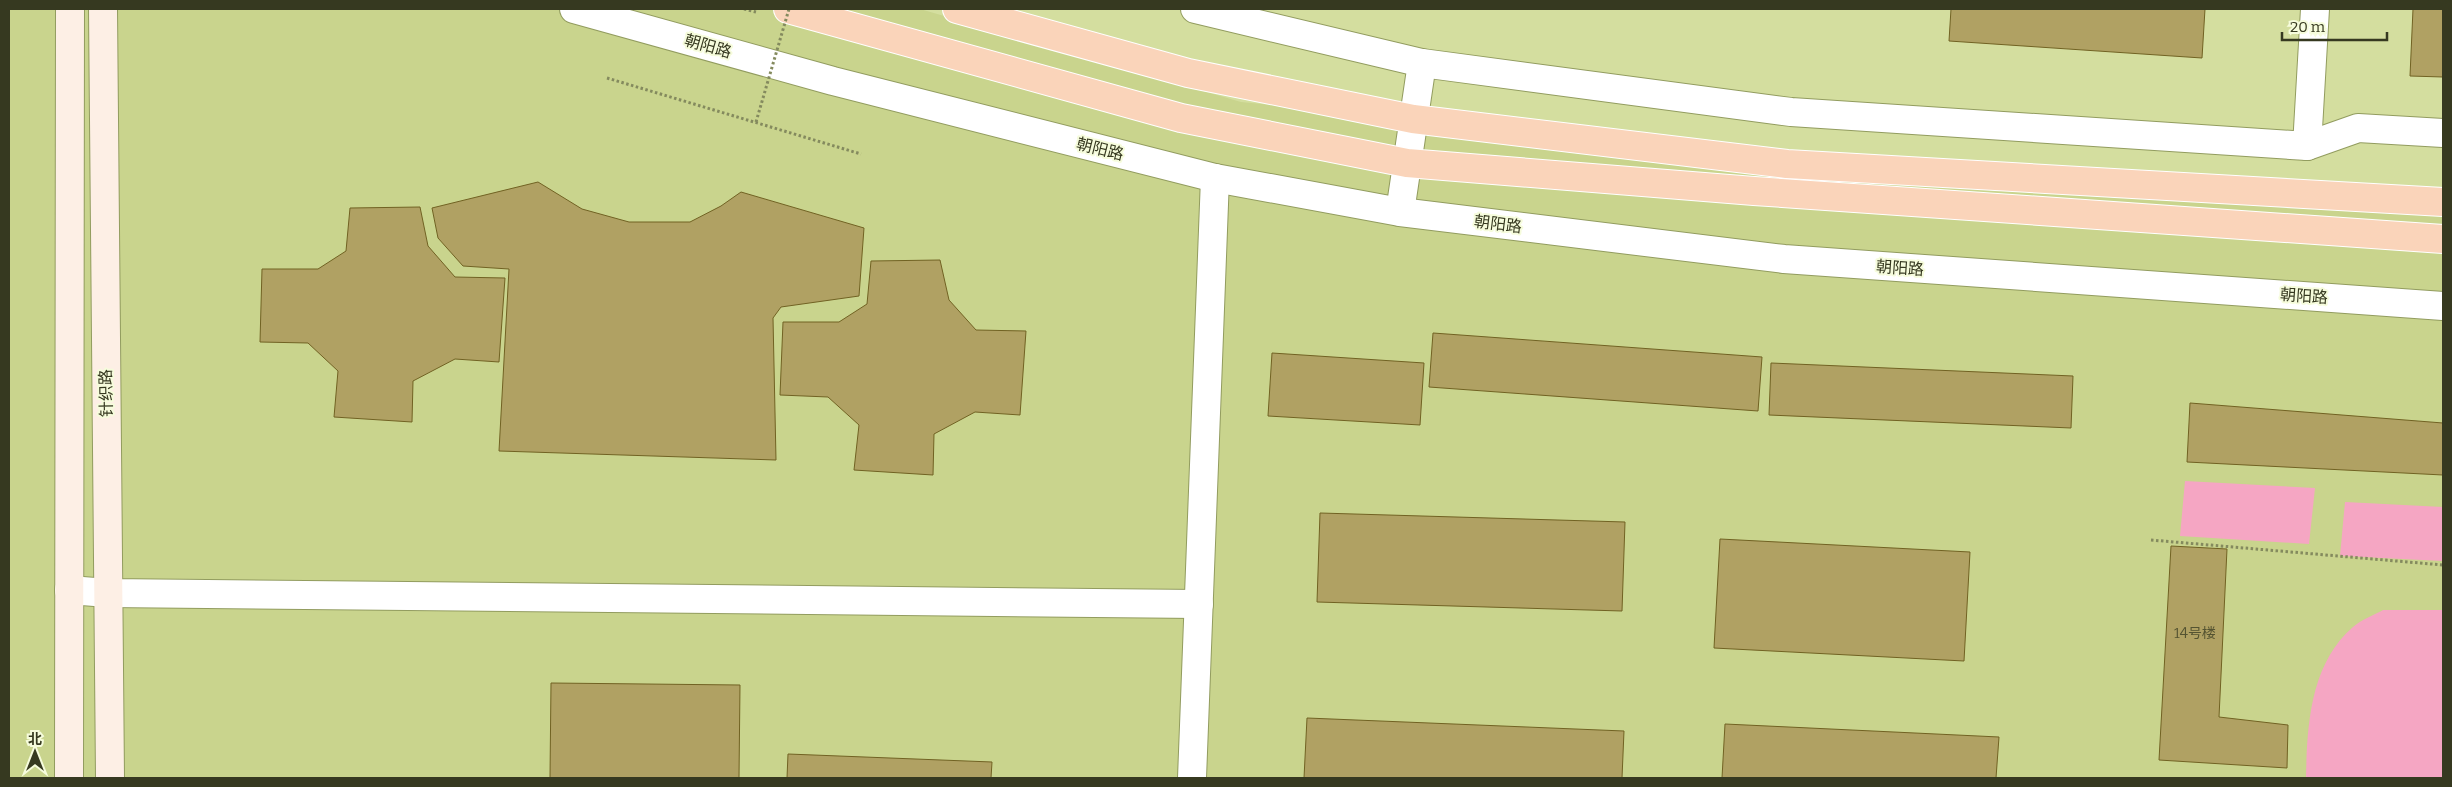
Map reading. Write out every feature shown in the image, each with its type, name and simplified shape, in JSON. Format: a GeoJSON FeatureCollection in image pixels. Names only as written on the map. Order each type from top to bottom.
{"type":"FeatureCollection","features":[{"type":"Feature","properties":{"kind":"highway"},"geometry":{"type":"LineString","coordinates":[[789,9],[1181,118],[1407,163],[1764,192],[2443,239]]}},
{"type":"Feature","properties":{"kind":"highway"},"geometry":{"type":"LineString","coordinates":[[957,9],[1188,73],[1414,119],[1787,164],[2443,202]]}},
{"type":"Feature","properties":{"kind":"main road"},"geometry":{"type":"LineString","coordinates":[[69,778],[70,9]]}},
{"type":"Feature","properties":{"kind":"main road","name":"针织路"},"geometry":{"type":"LineString","coordinates":[[102,9],[110,778]]}},
{"type":"Feature","properties":{"kind":"street","name":"朝阳路"},"geometry":{"type":"LineString","coordinates":[[574,9],[833,82],[1215,178],[1400,212],[1784,260],[2443,306]]}},
{"type":"Feature","properties":{"kind":"street"},"geometry":{"type":"LineString","coordinates":[[1195,9],[1422,63],[1791,112],[2307,146],[2358,128],[2443,133]]}},
{"type":"Feature","properties":{"kind":"street"},"geometry":{"type":"LineString","coordinates":[[2307,146],[2315,9]]}},
{"type":"Feature","properties":{"kind":"street"},"geometry":{"type":"LineString","coordinates":[[1400,212],[1422,63]]}},
{"type":"Feature","properties":{"kind":"street"},"geometry":{"type":"LineString","coordinates":[[1192,778],[1215,178]]}},
{"type":"Feature","properties":{"kind":"street"},"geometry":{"type":"LineString","coordinates":[[69,590],[108,593],[1199,604]]}},
{"type":"Feature","properties":{"kind":"path"},"geometry":{"type":"LineString","coordinates":[[756,122],[789,9]]}},
{"type":"Feature","properties":{"kind":"path"},"geometry":{"type":"LineString","coordinates":[[607,78],[861,154]]}},
{"type":"Feature","properties":{"kind":"path"},"geometry":{"type":"LineString","coordinates":[[2151,540],[2443,565]]}},
{"type":"Feature","properties":{"kind":"shaded area"},"geometry":{"type":"Polygon","coordinates":[[[9,9],[920,9],[1241,102],[2443,216],[2443,778],[9,778],[9,9]]]}},
{"type":"Feature","properties":{"kind":"shaded area"},"geometry":{"type":"Polygon","coordinates":[[[2185,481],[2315,488],[2309,544],[2180,536],[2185,481]]]}},
{"type":"Feature","properties":{"kind":"shaded area"},"geometry":{"type":"Polygon","coordinates":[[[2345,502],[2443,507],[2443,561],[2340,556],[2345,502]]]}},
{"type":"Feature","properties":{"kind":"shaded area"},"geometry":{"type":"Polygon","coordinates":[[[2383,610],[2443,610],[2443,778],[2306,778],[2310,717],[2319,677],[2339,642],[2353,627],[2383,610]]]}},
{"type":"Feature","properties":{"kind":"building"},"geometry":{"type":"Polygon","coordinates":[[[1951,9],[2205,9],[2202,58],[1949,41],[1951,9]]]}},
{"type":"Feature","properties":{"kind":"building"},"geometry":{"type":"Polygon","coordinates":[[[2413,9],[2443,9],[2443,77],[2410,76],[2413,9]]]}},
{"type":"Feature","properties":{"kind":"building"},"geometry":{"type":"Polygon","coordinates":[[[538,182],[582,209],[629,222],[690,222],[721,206],[741,192],[864,228],[859,296],[781,307],[773,318],[776,460],[499,451],[509,269],[463,266],[438,238],[432,208],[538,182]]]}},
{"type":"Feature","properties":{"kind":"building"},"geometry":{"type":"Polygon","coordinates":[[[420,207],[428,246],[455,277],[505,278],[499,362],[455,359],[413,381],[412,422],[334,417],[338,371],[308,343],[260,342],[262,269],[318,269],[346,251],[350,208],[420,207]]]}},
{"type":"Feature","properties":{"kind":"building"},"geometry":{"type":"Polygon","coordinates":[[[940,260],[949,300],[976,330],[1026,331],[1020,415],[975,412],[934,434],[933,475],[854,470],[859,425],[828,397],[780,395],[783,322],[839,322],[867,304],[871,261],[940,260]]]}},
{"type":"Feature","properties":{"kind":"building"},"geometry":{"type":"Polygon","coordinates":[[[1433,333],[1762,357],[1758,411],[1429,387],[1433,333]]]}},
{"type":"Feature","properties":{"kind":"building"},"geometry":{"type":"Polygon","coordinates":[[[1272,353],[1424,363],[1420,425],[1268,416],[1272,353]]]}},
{"type":"Feature","properties":{"kind":"building"},"geometry":{"type":"Polygon","coordinates":[[[1771,363],[2073,376],[2071,428],[1769,415],[1771,363]]]}},
{"type":"Feature","properties":{"kind":"building"},"geometry":{"type":"Polygon","coordinates":[[[2190,403],[2443,423],[2443,475],[2187,462],[2190,403]]]}},
{"type":"Feature","properties":{"kind":"building"},"geometry":{"type":"Polygon","coordinates":[[[1320,513],[1625,522],[1622,611],[1317,602],[1320,513]]]}},
{"type":"Feature","properties":{"kind":"building"},"geometry":{"type":"Polygon","coordinates":[[[1720,539],[1970,552],[1964,661],[1714,648],[1720,539]]]}},
{"type":"Feature","properties":{"kind":"building"},"geometry":{"type":"Polygon","coordinates":[[[2171,546],[2227,549],[2219,717],[2288,725],[2287,768],[2159,760],[2171,546]]]}},
{"type":"Feature","properties":{"kind":"building"},"geometry":{"type":"Polygon","coordinates":[[[551,683],[740,685],[739,778],[550,778],[551,683]]]}},
{"type":"Feature","properties":{"kind":"building"},"geometry":{"type":"Polygon","coordinates":[[[1307,718],[1624,731],[1622,778],[1304,778],[1307,718]]]}},
{"type":"Feature","properties":{"kind":"building"},"geometry":{"type":"Polygon","coordinates":[[[1725,724],[1999,737],[1996,778],[1722,778],[1725,724]]]}},
{"type":"Feature","properties":{"kind":"building"},"geometry":{"type":"Polygon","coordinates":[[[788,754],[992,762],[991,778],[787,778],[788,754]]]}}]}
